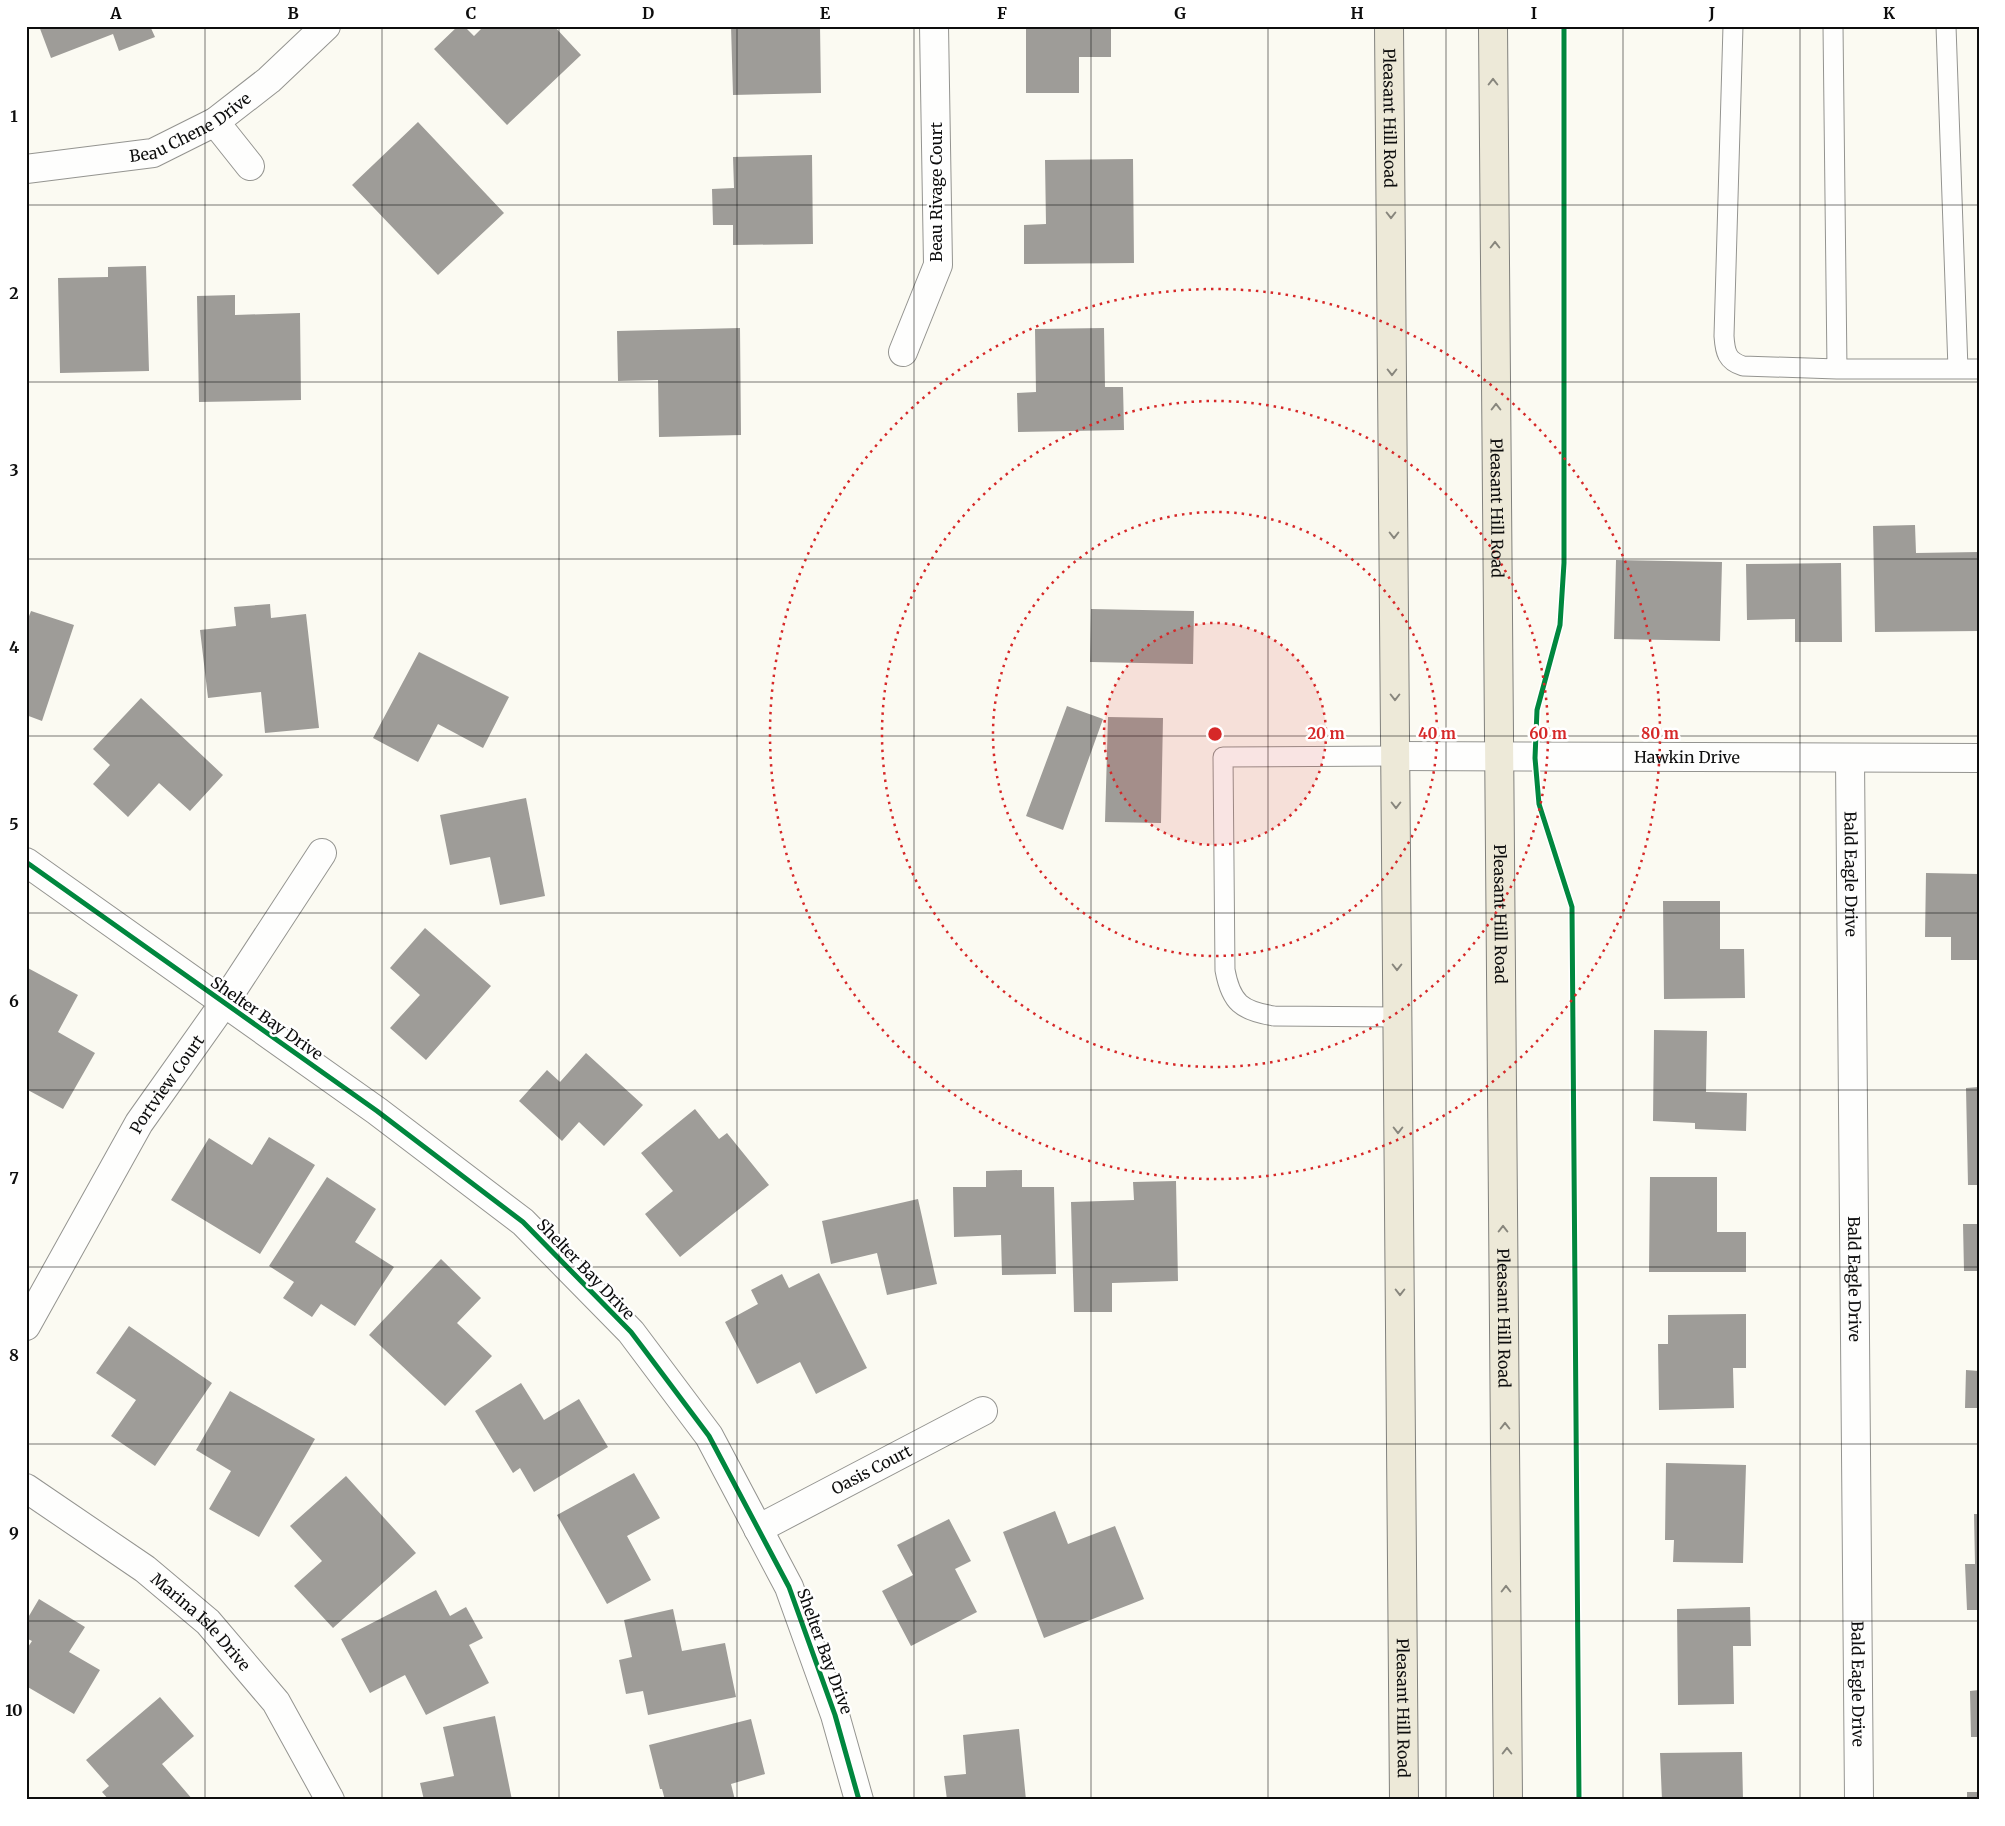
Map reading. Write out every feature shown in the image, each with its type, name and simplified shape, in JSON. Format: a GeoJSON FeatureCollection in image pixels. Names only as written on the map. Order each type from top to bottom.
{"type":"FeatureCollection","features":[{"type":"Feature","properties":{"kind":"main road","name":"Pleasant Hill Road"},"geometry":{"type":"LineString","coordinates":[[1390,26],[1404,1800]]}},
{"type":"Feature","properties":{"kind":"main road","name":"Pleasant Hill Road"},"geometry":{"type":"LineString","coordinates":[[1493,26],[1508,1800]]}},
{"type":"Feature","properties":{"kind":"street","name":"Beau Chene Drive"},"geometry":{"type":"LineString","coordinates":[[26,169],[154,153],[215,122],[269,80],[326,26]]}},
{"type":"Feature","properties":{"kind":"street","name":"Beau Rivage Court"},"geometry":{"type":"LineString","coordinates":[[903,352],[938,265],[934,26]]}},
{"type":"Feature","properties":{"kind":"street"},"geometry":{"type":"LineString","coordinates":[[215,122],[250,166]]}},
{"type":"Feature","properties":{"kind":"street","name":"Hawkin Drive"},"geometry":{"type":"LineString","coordinates":[[1395,756],[1499,758],[1979,758]]}},
{"type":"Feature","properties":{"kind":"street","name":"Bald Eagle Drive"},"geometry":{"type":"LineString","coordinates":[[1850,759],[1859,1800]]}},
{"type":"Feature","properties":{"kind":"street","name":"Portview Court"},"geometry":{"type":"LineString","coordinates":[[26,1326],[139,1123],[224,1003],[322,853]]}},
{"type":"Feature","properties":{"kind":"street","name":"Shelter Bay Drive"},"geometry":{"type":"LineString","coordinates":[[26,862],[377,1111],[523,1222],[630,1332],[709,1436],[789,1587],[835,1715],[859,1800]]}},
{"type":"Feature","properties":{"kind":"street","name":"Oasis Court"},"geometry":{"type":"LineString","coordinates":[[758,1529],[983,1411]]}},
{"type":"Feature","properties":{"kind":"street","name":"Marina Isle Drive"},"geometry":{"type":"LineString","coordinates":[[26,1488],[145,1569],[208,1622],[276,1702],[330,1800]]}},
{"type":"Feature","properties":{"kind":"lane"},"geometry":{"type":"LineString","coordinates":[[1734,26],[1724,336],[1726,355],[1733,363],[1743,366],[1837,370],[1979,369]]}},
{"type":"Feature","properties":{"kind":"lane"},"geometry":{"type":"LineString","coordinates":[[1833,26],[1837,370]]}},
{"type":"Feature","properties":{"kind":"lane"},"geometry":{"type":"LineString","coordinates":[[1946,26],[1958,369]]}},
{"type":"Feature","properties":{"kind":"lane"},"geometry":{"type":"LineString","coordinates":[[1395,756],[1223,758],[1226,970],[1232,995],[1242,1007],[1265,1014],[1397,1017]]}},
{"type":"Feature","properties":{"kind":"building"},"geometry":{"type":"Polygon","coordinates":[[[39,26],[150,26],[155,37],[119,51],[113,34],[51,58],[39,26]]]}},
{"type":"Feature","properties":{"kind":"building"},"geometry":{"type":"Polygon","coordinates":[[[458,26],[464,26],[474,36],[484,26],[554,26],[581,55],[507,125],[434,49],[458,26]]]}},
{"type":"Feature","properties":{"kind":"building"},"geometry":{"type":"Polygon","coordinates":[[[731,26],[820,26],[821,93],[733,95],[731,26]]]}},
{"type":"Feature","properties":{"kind":"building"},"geometry":{"type":"Polygon","coordinates":[[[1026,26],[1111,26],[1111,57],[1079,57],[1079,93],[1026,93],[1026,26]]]}},
{"type":"Feature","properties":{"kind":"building"},"geometry":{"type":"Polygon","coordinates":[[[418,122],[504,213],[438,275],[352,185],[418,122]]]}},
{"type":"Feature","properties":{"kind":"building"},"geometry":{"type":"Polygon","coordinates":[[[812,155],[813,244],[733,245],[733,225],[713,225],[712,189],[734,188],[733,157],[812,155]]]}},
{"type":"Feature","properties":{"kind":"building"},"geometry":{"type":"Polygon","coordinates":[[[1133,159],[1134,263],[1024,264],[1024,225],[1046,224],[1045,160],[1133,159]]]}},
{"type":"Feature","properties":{"kind":"building"},"geometry":{"type":"Polygon","coordinates":[[[146,266],[149,371],[60,373],[58,278],[108,277],[108,267],[146,266]]]}},
{"type":"Feature","properties":{"kind":"building"},"geometry":{"type":"Polygon","coordinates":[[[235,295],[235,315],[300,313],[301,400],[199,402],[197,296],[235,295]]]}},
{"type":"Feature","properties":{"kind":"building"},"geometry":{"type":"Polygon","coordinates":[[[740,328],[741,435],[659,437],[658,380],[618,381],[617,331],[740,328]]]}},
{"type":"Feature","properties":{"kind":"building"},"geometry":{"type":"Polygon","coordinates":[[[1104,328],[1105,387],[1123,387],[1124,430],[1018,432],[1017,393],[1036,392],[1035,329],[1104,328]]]}},
{"type":"Feature","properties":{"kind":"building"},"geometry":{"type":"Polygon","coordinates":[[[1915,525],[1916,553],[1979,552],[1979,631],[1875,632],[1873,526],[1915,525]]]}},
{"type":"Feature","properties":{"kind":"building"},"geometry":{"type":"Polygon","coordinates":[[[1616,560],[1722,562],[1720,641],[1614,639],[1616,560]]]}},
{"type":"Feature","properties":{"kind":"building"},"geometry":{"type":"Polygon","coordinates":[[[1841,563],[1842,642],[1795,642],[1795,619],[1747,620],[1746,564],[1841,563]]]}},
{"type":"Feature","properties":{"kind":"building"},"geometry":{"type":"Polygon","coordinates":[[[270,604],[271,618],[306,614],[319,728],[265,733],[261,692],[208,698],[200,630],[236,626],[234,607],[270,604]]]}},
{"type":"Feature","properties":{"kind":"building"},"geometry":{"type":"Polygon","coordinates":[[[1091,609],[1194,611],[1193,664],[1090,662],[1091,609]]]}},
{"type":"Feature","properties":{"kind":"building"},"geometry":{"type":"Polygon","coordinates":[[[31,611],[74,625],[42,721],[26,715],[26,624],[31,611]]]}},
{"type":"Feature","properties":{"kind":"building"},"geometry":{"type":"Polygon","coordinates":[[[419,652],[509,697],[483,748],[438,724],[418,762],[373,738],[419,652]]]}},
{"type":"Feature","properties":{"kind":"building"},"geometry":{"type":"Polygon","coordinates":[[[141,698],[223,775],[190,811],[159,783],[128,817],[93,784],[110,765],[93,749],[141,698]]]}},
{"type":"Feature","properties":{"kind":"building"},"geometry":{"type":"Polygon","coordinates":[[[1067,706],[1103,719],[1063,830],[1026,816],[1067,706]]]}},
{"type":"Feature","properties":{"kind":"building"},"geometry":{"type":"Polygon","coordinates":[[[1108,717],[1163,718],[1161,823],[1105,822],[1108,717]]]}},
{"type":"Feature","properties":{"kind":"building"},"geometry":{"type":"Polygon","coordinates":[[[526,798],[545,896],[500,905],[490,857],[450,865],[440,815],[526,798]]]}},
{"type":"Feature","properties":{"kind":"building"},"geometry":{"type":"Polygon","coordinates":[[[1926,873],[1979,874],[1979,960],[1951,960],[1951,937],[1925,937],[1926,873]]]}},
{"type":"Feature","properties":{"kind":"building"},"geometry":{"type":"Polygon","coordinates":[[[1663,901],[1720,901],[1720,949],[1744,949],[1745,998],[1664,999],[1663,901]]]}},
{"type":"Feature","properties":{"kind":"building"},"geometry":{"type":"Polygon","coordinates":[[[425,928],[491,986],[426,1060],[390,1028],[420,995],[390,968],[425,928]]]}},
{"type":"Feature","properties":{"kind":"building"},"geometry":{"type":"Polygon","coordinates":[[[26,967],[78,995],[58,1032],[95,1053],[63,1109],[26,1089],[26,967]]]}},
{"type":"Feature","properties":{"kind":"building"},"geometry":{"type":"Polygon","coordinates":[[[1654,1030],[1707,1031],[1706,1092],[1747,1093],[1746,1131],[1695,1129],[1695,1123],[1653,1121],[1654,1030]]]}},
{"type":"Feature","properties":{"kind":"building"},"geometry":{"type":"Polygon","coordinates":[[[586,1053],[643,1105],[604,1146],[579,1122],[562,1141],[519,1101],[547,1070],[560,1082],[586,1053]]]}},
{"type":"Feature","properties":{"kind":"building"},"geometry":{"type":"Polygon","coordinates":[[[1979,1087],[1979,1185],[1968,1185],[1966,1088],[1979,1087]]]}},
{"type":"Feature","properties":{"kind":"building"},"geometry":{"type":"Polygon","coordinates":[[[695,1109],[719,1139],[727,1133],[769,1185],[680,1257],[645,1214],[673,1191],[641,1153],[695,1109]]]}},
{"type":"Feature","properties":{"kind":"building"},"geometry":{"type":"Polygon","coordinates":[[[269,1137],[315,1165],[260,1254],[171,1200],[209,1138],[252,1165],[269,1137]]]}},
{"type":"Feature","properties":{"kind":"building"},"geometry":{"type":"Polygon","coordinates":[[[1022,1170],[1022,1187],[1054,1187],[1056,1274],[1002,1275],[1001,1235],[954,1237],[953,1187],[986,1187],[986,1171],[1022,1170]]]}},
{"type":"Feature","properties":{"kind":"building"},"geometry":{"type":"Polygon","coordinates":[[[327,1177],[376,1209],[355,1242],[394,1267],[355,1326],[321,1304],[312,1317],[283,1298],[294,1282],[269,1266],[327,1177]]]}},
{"type":"Feature","properties":{"kind":"building"},"geometry":{"type":"Polygon","coordinates":[[[1650,1177],[1717,1177],[1717,1232],[1746,1232],[1746,1272],[1649,1272],[1650,1177]]]}},
{"type":"Feature","properties":{"kind":"building"},"geometry":{"type":"Polygon","coordinates":[[[1176,1181],[1178,1281],[1112,1283],[1112,1312],[1074,1312],[1071,1202],[1134,1200],[1133,1182],[1176,1181]]]}},
{"type":"Feature","properties":{"kind":"building"},"geometry":{"type":"Polygon","coordinates":[[[918,1199],[937,1284],[887,1295],[877,1253],[831,1264],[822,1221],[918,1199]]]}},
{"type":"Feature","properties":{"kind":"building"},"geometry":{"type":"Polygon","coordinates":[[[1963,1224],[1979,1224],[1979,1271],[1964,1271],[1963,1224]]]}},
{"type":"Feature","properties":{"kind":"building"},"geometry":{"type":"Polygon","coordinates":[[[441,1259],[481,1298],[457,1323],[492,1356],[445,1406],[369,1335],[441,1259]]]}},
{"type":"Feature","properties":{"kind":"building"},"geometry":{"type":"Polygon","coordinates":[[[819,1273],[867,1368],[816,1394],[800,1362],[757,1384],[725,1322],[758,1304],[751,1290],[782,1274],[789,1288],[819,1273]]]}},
{"type":"Feature","properties":{"kind":"building"},"geometry":{"type":"Polygon","coordinates":[[[1746,1314],[1746,1368],[1733,1368],[1734,1408],[1659,1410],[1658,1344],[1668,1344],[1668,1315],[1746,1314]]]}},
{"type":"Feature","properties":{"kind":"building"},"geometry":{"type":"Polygon","coordinates":[[[129,1326],[212,1383],[155,1466],[111,1436],[136,1400],[96,1373],[129,1326]]]}},
{"type":"Feature","properties":{"kind":"building"},"geometry":{"type":"Polygon","coordinates":[[[1966,1370],[1979,1371],[1979,1408],[1965,1408],[1966,1370]]]}},
{"type":"Feature","properties":{"kind":"building"},"geometry":{"type":"Polygon","coordinates":[[[521,1383],[544,1420],[579,1399],[608,1447],[534,1492],[520,1468],[513,1473],[475,1411],[521,1383]]]}},
{"type":"Feature","properties":{"kind":"building"},"geometry":{"type":"Polygon","coordinates":[[[230,1391],[315,1439],[259,1537],[209,1509],[231,1471],[196,1450],[230,1391]]]}},
{"type":"Feature","properties":{"kind":"building"},"geometry":{"type":"Polygon","coordinates":[[[1666,1463],[1746,1465],[1743,1563],[1673,1562],[1674,1540],[1665,1540],[1666,1463]]]}},
{"type":"Feature","properties":{"kind":"building"},"geometry":{"type":"Polygon","coordinates":[[[634,1473],[660,1518],[627,1536],[651,1580],[607,1604],[557,1515],[634,1473]]]}},
{"type":"Feature","properties":{"kind":"building"},"geometry":{"type":"Polygon","coordinates":[[[346,1476],[416,1553],[333,1628],[294,1586],[322,1561],[290,1526],[346,1476]]]}},
{"type":"Feature","properties":{"kind":"building"},"geometry":{"type":"Polygon","coordinates":[[[1055,1511],[1068,1544],[1115,1526],[1144,1599],[1044,1638],[1003,1532],[1055,1511]]]}},
{"type":"Feature","properties":{"kind":"building"},"geometry":{"type":"Polygon","coordinates":[[[1974,1514],[1979,1514],[1979,1610],[1967,1610],[1965,1564],[1975,1564],[1974,1514]]]}},
{"type":"Feature","properties":{"kind":"building"},"geometry":{"type":"Polygon","coordinates":[[[949,1519],[971,1561],[955,1569],[977,1612],[911,1646],[882,1591],[913,1575],[897,1545],[949,1519]]]}},
{"type":"Feature","properties":{"kind":"building"},"geometry":{"type":"Polygon","coordinates":[[[436,1590],[450,1616],[466,1607],[483,1638],[469,1645],[489,1683],[426,1715],[405,1675],[370,1693],[341,1639],[436,1590]]]}},
{"type":"Feature","properties":{"kind":"building"},"geometry":{"type":"Polygon","coordinates":[[[39,1599],[85,1627],[69,1652],[100,1670],[74,1714],[26,1686],[26,1650],[32,1641],[26,1638],[26,1621],[39,1599]]]}},
{"type":"Feature","properties":{"kind":"building"},"geometry":{"type":"Polygon","coordinates":[[[1750,1607],[1751,1646],[1733,1646],[1734,1704],[1678,1705],[1677,1609],[1750,1607]]]}},
{"type":"Feature","properties":{"kind":"building"},"geometry":{"type":"Polygon","coordinates":[[[673,1609],[682,1651],[725,1643],[736,1697],[648,1715],[643,1691],[626,1694],[619,1660],[632,1657],[624,1620],[673,1609]]]}},
{"type":"Feature","properties":{"kind":"building"},"geometry":{"type":"Polygon","coordinates":[[[1979,1690],[1979,1737],[1971,1737],[1970,1691],[1979,1690]]]}},
{"type":"Feature","properties":{"kind":"building"},"geometry":{"type":"Polygon","coordinates":[[[160,1697],[194,1736],[162,1764],[193,1800],[109,1800],[102,1792],[109,1786],[86,1760],[160,1697]]]}},
{"type":"Feature","properties":{"kind":"building"},"geometry":{"type":"Polygon","coordinates":[[[495,1716],[512,1800],[424,1800],[420,1783],[454,1776],[443,1727],[495,1716]]]}},
{"type":"Feature","properties":{"kind":"building"},"geometry":{"type":"Polygon","coordinates":[[[751,1719],[765,1774],[731,1784],[735,1800],[665,1800],[662,1789],[660,1789],[649,1745],[751,1719]]]}},
{"type":"Feature","properties":{"kind":"building"},"geometry":{"type":"Polygon","coordinates":[[[1019,1729],[1026,1800],[947,1800],[944,1776],[966,1774],[963,1735],[1019,1729]]]}},
{"type":"Feature","properties":{"kind":"building"},"geometry":{"type":"Polygon","coordinates":[[[1742,1752],[1743,1800],[1662,1800],[1660,1753],[1742,1752]]]}},
{"type":"Feature","properties":{"kind":"building"},"geometry":{"type":"Polygon","coordinates":[[[1967,1792],[1979,1792],[1979,1800],[1967,1800],[1967,1792]]]}},
{"type":"Feature","properties":{"kind":"cycle path"},"geometry":{"type":"LineString","coordinates":[[1564,26],[1564,563],[1560,625],[1537,710],[1535,758],[1539,804],[1572,907],[1579,1800]]}},
{"type":"Feature","properties":{"kind":"cycle path"},"geometry":{"type":"LineString","coordinates":[[26,862],[377,1111],[523,1222],[631,1332],[709,1436],[789,1587],[835,1715],[859,1800]]}}]}
